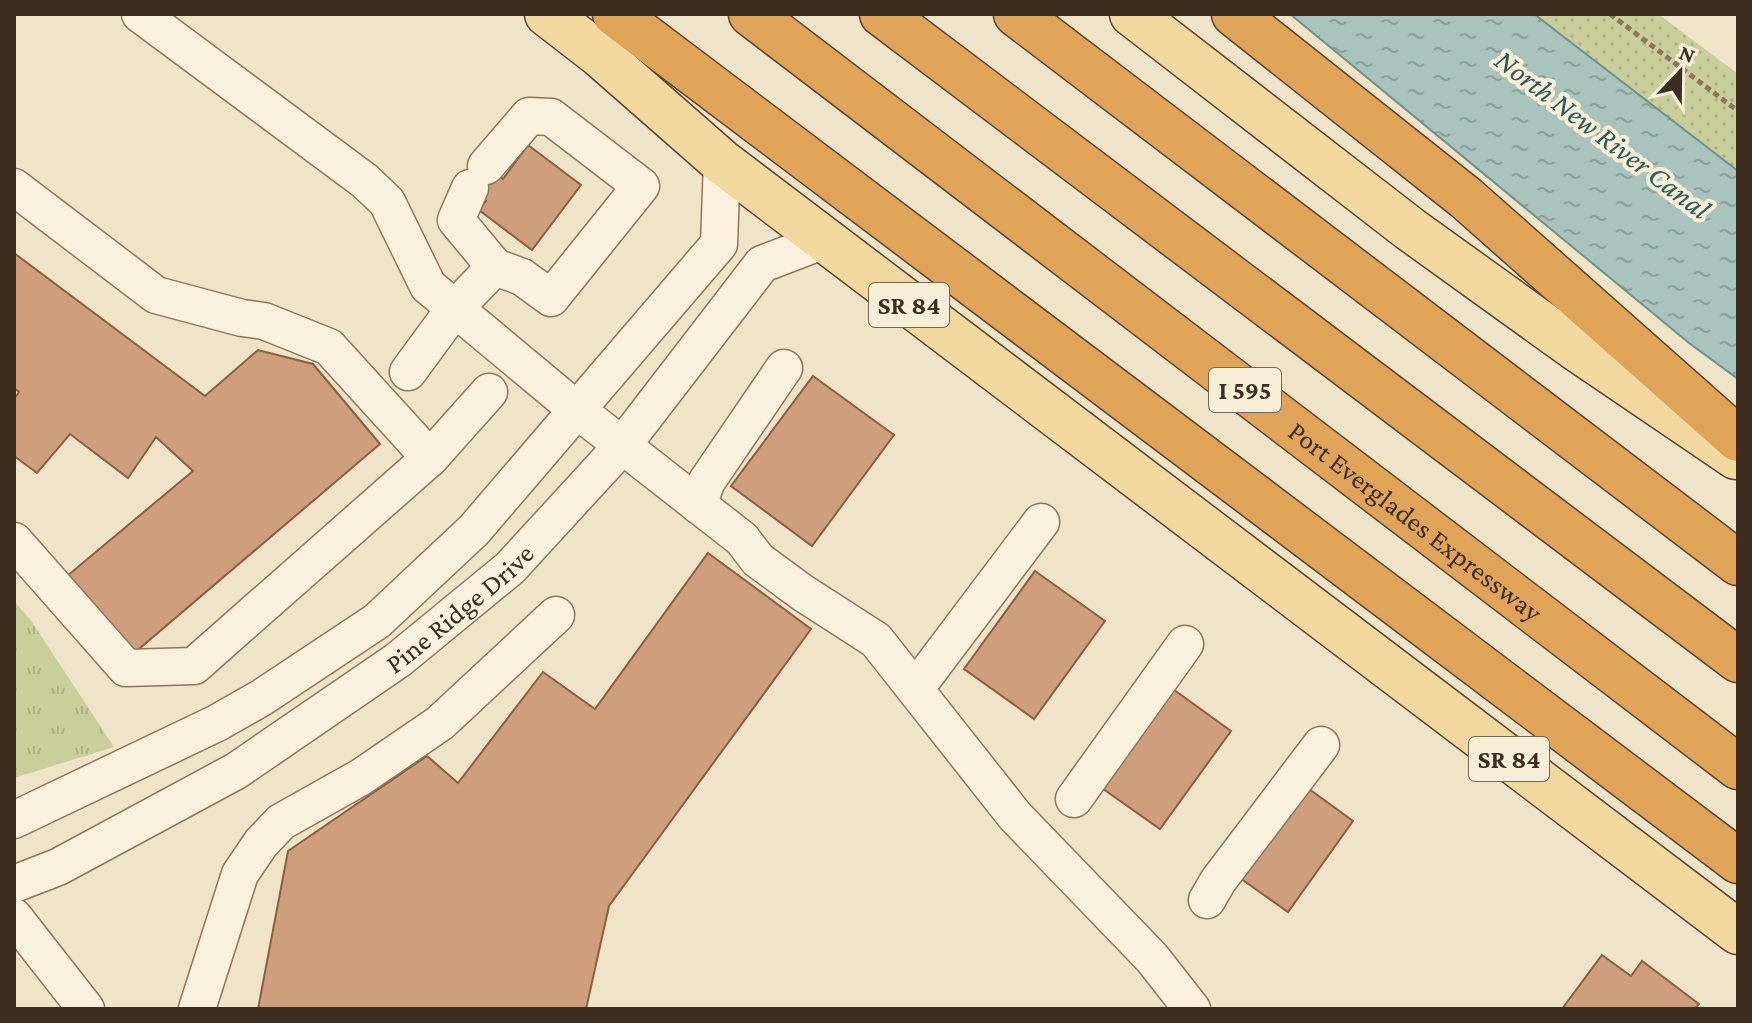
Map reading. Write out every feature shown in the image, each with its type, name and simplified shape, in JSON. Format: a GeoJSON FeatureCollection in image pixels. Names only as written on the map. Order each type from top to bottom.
{"type":"FeatureCollection","features":[{"type":"Feature","properties":{"kind":"highway"},"geometry":{"type":"LineString","coordinates":[[615,14],[1738,861]]}},
{"type":"Feature","properties":{"kind":"highway","name":"Port Everglades Expressway"},"geometry":{"type":"LineString","coordinates":[[751,14],[1738,767]]}},
{"type":"Feature","properties":{"kind":"highway"},"geometry":{"type":"LineString","coordinates":[[882,14],[1738,660]]}},
{"type":"Feature","properties":{"kind":"highway"},"geometry":{"type":"LineString","coordinates":[[1016,14],[1738,563]]}},
{"type":"Feature","properties":{"kind":"highway"},"geometry":{"type":"LineString","coordinates":[[1234,14],[1466,198],[1738,439]]}},
{"type":"Feature","properties":{"kind":"main road","name":"SR 84"},"geometry":{"type":"LineString","coordinates":[[547,14],[600,55],[722,162],[1738,932]]}},
{"type":"Feature","properties":{"kind":"main road"},"geometry":{"type":"LineString","coordinates":[[1132,14],[1410,229],[1574,347],[1738,458]]}},
{"type":"Feature","properties":{"kind":"street"},"geometry":{"type":"LineString","coordinates":[[140,14],[365,181],[387,202],[428,286],[577,410],[615,454],[732,555],[758,560]]}},
{"type":"Feature","properties":{"kind":"street"},"geometry":{"type":"LineString","coordinates":[[529,116],[551,117],[641,186],[551,298],[522,277],[495,267],[456,220],[478,177],[529,116]]}},
{"type":"Feature","properties":{"kind":"street","name":"Pine Ridge Drive"},"geometry":{"type":"LineString","coordinates":[[14,820],[217,723],[261,698],[377,621],[474,530],[719,244],[722,162]]}},
{"type":"Feature","properties":{"kind":"street"},"geometry":{"type":"LineString","coordinates":[[14,187],[156,295],[264,321],[329,347],[430,458]]}},
{"type":"Feature","properties":{"kind":"street","name":"Pine Ridge Drive"},"geometry":{"type":"LineString","coordinates":[[14,884],[58,867],[236,771],[398,660],[510,568],[615,454],[762,264],[825,240]]}},
{"type":"Feature","properties":{"kind":"street"},"geometry":{"type":"LineString","coordinates":[[408,372],[455,308],[495,267]]}},
{"type":"Feature","properties":{"kind":"street"},"geometry":{"type":"LineString","coordinates":[[698,505],[707,481],[784,368]]}},
{"type":"Feature","properties":{"kind":"street"},"geometry":{"type":"LineString","coordinates":[[14,541],[126,668],[194,666],[430,458],[489,392]]}},
{"type":"Feature","properties":{"kind":"street"},"geometry":{"type":"LineString","coordinates":[[615,454],[698,505],[742,539],[758,560],[876,640],[1015,816],[1152,958],[1192,1009]]}},
{"type":"Feature","properties":{"kind":"street"},"geometry":{"type":"LineString","coordinates":[[916,688],[1041,522]]}},
{"type":"Feature","properties":{"kind":"street"},"geometry":{"type":"LineString","coordinates":[[197,1009],[240,874],[261,843],[281,822],[361,777],[440,723],[556,615]]}},
{"type":"Feature","properties":{"kind":"street"},"geometry":{"type":"LineString","coordinates":[[1074,799],[1185,644]]}},
{"type":"Feature","properties":{"kind":"street"},"geometry":{"type":"LineString","coordinates":[[194,666],[217,723]]}},
{"type":"Feature","properties":{"kind":"street"},"geometry":{"type":"LineString","coordinates":[[1207,900],[1321,745]]}},
{"type":"Feature","properties":{"kind":"street"},"geometry":{"type":"LineString","coordinates":[[14,917],[86,1009]]}},
{"type":"Feature","properties":{"kind":"path"},"geometry":{"type":"LineString","coordinates":[[1610,14],[1738,111]]}},
{"type":"Feature","properties":{"kind":"green space"},"geometry":{"type":"Polygon","coordinates":[[[1534,14],[1658,14],[1738,74],[1738,172],[1534,14]]]}},
{"type":"Feature","properties":{"kind":"green space"},"geometry":{"type":"Polygon","coordinates":[[[14,601],[30,619],[114,747],[14,778],[14,601]]]}},
{"type":"Feature","properties":{"kind":"water","name":"North New River Canal"},"geometry":{"type":"Polygon","coordinates":[[[1290,14],[1534,14],[1738,171],[1738,379],[1689,343],[1290,14]]]}},
{"type":"Feature","properties":{"kind":"building"},"geometry":{"type":"Polygon","coordinates":[[[528,145],[581,185],[532,250],[479,210],[486,201],[463,183],[479,162],[503,179],[528,145]]]}},
{"type":"Feature","properties":{"kind":"building"},"geometry":{"type":"Polygon","coordinates":[[[14,253],[205,396],[258,350],[313,364],[380,444],[133,654],[67,576],[193,471],[156,437],[128,478],[70,434],[37,473],[14,456],[14,399],[19,392],[14,388],[14,253]]]}},
{"type":"Feature","properties":{"kind":"building"},"geometry":{"type":"Polygon","coordinates":[[[813,376],[894,435],[812,546],[731,486],[813,376]]]}},
{"type":"Feature","properties":{"kind":"building"},"geometry":{"type":"Polygon","coordinates":[[[708,553],[811,629],[609,906],[586,1009],[258,1009],[288,851],[427,756],[458,783],[543,672],[595,709],[708,553]]]}},
{"type":"Feature","properties":{"kind":"building"},"geometry":{"type":"Polygon","coordinates":[[[1035,571],[1105,621],[1034,719],[964,669],[1035,571]]]}},
{"type":"Feature","properties":{"kind":"building"},"geometry":{"type":"Polygon","coordinates":[[[1170,687],[1231,731],[1160,829],[1099,786],[1170,687]]]}},
{"type":"Feature","properties":{"kind":"building"},"geometry":{"type":"Polygon","coordinates":[[[1305,786],[1353,821],[1288,912],[1240,878],[1305,786]]]}},
{"type":"Feature","properties":{"kind":"building"},"geometry":{"type":"Polygon","coordinates":[[[1602,955],[1631,976],[1642,961],[1699,1004],[1694,1009],[1562,1009],[1602,955]]]}}]}
